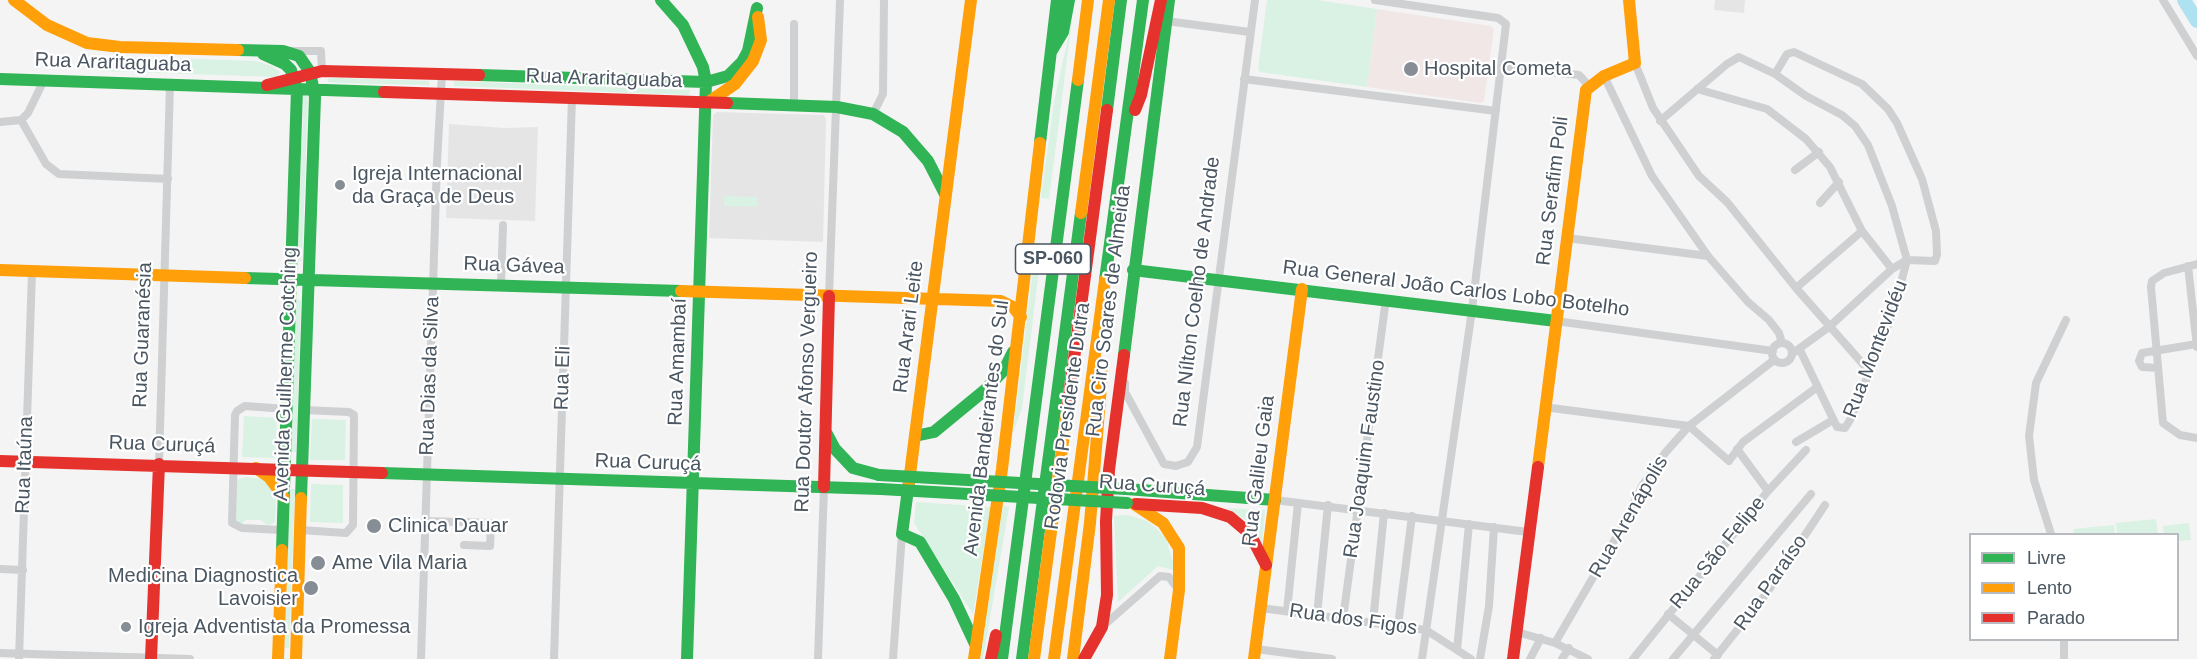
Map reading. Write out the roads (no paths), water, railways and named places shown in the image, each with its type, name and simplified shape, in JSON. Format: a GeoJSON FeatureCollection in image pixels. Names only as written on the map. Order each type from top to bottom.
{"type":"FeatureCollection","features":[{"type":"Feature","properties":{"kind":"main road"},"geometry":{"type":"LineString","coordinates":[[14,0],[47,25],[98,46],[283,51],[299,56],[316,72]]}},
{"type":"Feature","properties":{"kind":"main road","name":"Rua Amambaí"},"geometry":{"type":"LineString","coordinates":[[661,0],[683,25],[699,59],[700,82],[706,102],[687,659]]}},
{"type":"Feature","properties":{"kind":"main road","name":"Rua Arari Leite"},"geometry":{"type":"LineString","coordinates":[[902,534],[971,0]]}},
{"type":"Feature","properties":{"kind":"main road","name":"Avenida Bandeirantes do Sul"},"geometry":{"type":"LineString","coordinates":[[975,652],[1018,340],[1057,0]]}},
{"type":"Feature","properties":{"kind":"main road"},"geometry":{"type":"LineString","coordinates":[[1052,52],[1063,32],[1069,0]]}},
{"type":"Feature","properties":{"kind":"main road","name":"Rodovia Presidente Dutra"},"geometry":{"type":"LineString","coordinates":[[1002,659],[1088,0]]}},
{"type":"Feature","properties":{"kind":"main road","name":"Rodovia Presidente Dutra"},"geometry":{"type":"LineString","coordinates":[[1022,659],[1110,0]]}},
{"type":"Feature","properties":{"kind":"main road","name":"Rodovia Presidente Dutra"},"geometry":{"type":"LineString","coordinates":[[1034,659],[1121,0]]}},
{"type":"Feature","properties":{"kind":"main road","name":"Rodovia Presidente Dutra"},"geometry":{"type":"LineString","coordinates":[[1054,659],[1143,0]]}},
{"type":"Feature","properties":{"kind":"main road"},"geometry":{"type":"LineString","coordinates":[[1126,132],[1141,95],[1161,0]]}},
{"type":"Feature","properties":{"kind":"main road","name":"Rua Ciro Soares de Almeida"},"geometry":{"type":"LineString","coordinates":[[1102,627],[1109,581],[1105,537],[1107,501],[1133,270],[1169,0]]}},
{"type":"Feature","properties":{"kind":"main road"},"geometry":{"type":"LineString","coordinates":[[1588,85],[1635,63],[1629,0]]}},
{"type":"Feature","properties":{"kind":"main road"},"geometry":{"type":"LineString","coordinates":[[700,82],[728,76],[742,62],[748,51],[756,4]]}},
{"type":"Feature","properties":{"kind":"main road"},"geometry":{"type":"LineString","coordinates":[[706,102],[735,84],[753,61],[761,40],[756,4]]}},
{"type":"Feature","properties":{"kind":"main road"},"geometry":{"type":"LineString","coordinates":[[251,51],[280,60],[290,69],[295,83]]}},
{"type":"Feature","properties":{"kind":"main road","name":"Rua Araritaguaba"},"geometry":{"type":"LineString","coordinates":[[0,79],[260,87],[295,83],[316,72],[700,82]]}},
{"type":"Feature","properties":{"kind":"main road","name":"Avenida Guilherme Cotching"},"geometry":{"type":"LineString","coordinates":[[296,659],[316,72]]}},
{"type":"Feature","properties":{"kind":"main road","name":"Rua Araritaguaba"},"geometry":{"type":"LineString","coordinates":[[295,83],[314,89],[837,107],[873,114],[903,132],[928,161],[945,194]]}},
{"type":"Feature","properties":{"kind":"main road","name":"Avenida Guilherme Cotching"},"geometry":{"type":"LineString","coordinates":[[278,659],[295,83]]}},
{"type":"Feature","properties":{"kind":"main road","name":"Rua Serafim Poli"},"geometry":{"type":"LineString","coordinates":[[1513,659],[1544,407],[1588,85]]}},
{"type":"Feature","properties":{"kind":"main road","name":"Rua Araritaguaba"},"geometry":{"type":"LineString","coordinates":[[928,161],[949,169]]}},
{"type":"Feature","properties":{"kind":"main road","name":"Rua Gávea"},"geometry":{"type":"LineString","coordinates":[[0,270],[1001,302],[1013,307],[1021,316]]}},
{"type":"Feature","properties":{"kind":"main road","name":"Rua General João Carlos Lobo Botelho"},"geometry":{"type":"LineString","coordinates":[[1133,270],[1556,321]]}},
{"type":"Feature","properties":{"kind":"main road","name":"Rua Galileu Gaia"},"geometry":{"type":"LineString","coordinates":[[1255,654],[1302,289]]}},
{"type":"Feature","properties":{"kind":"main road","name":"Rua Doutor Afonso Vergueiro"},"geometry":{"type":"LineString","coordinates":[[824,487],[829,296]]}},
{"type":"Feature","properties":{"kind":"main road"},"geometry":{"type":"LineString","coordinates":[[1073,659],[1090,523],[1102,381],[1098,332]]}},
{"type":"Feature","properties":{"kind":"main road"},"geometry":{"type":"LineString","coordinates":[[915,436],[934,432],[985,390],[1004,370],[1018,340]]}},
{"type":"Feature","properties":{"kind":"main road","name":"Rua Curuçá"},"geometry":{"type":"LineString","coordinates":[[825,429],[835,449],[853,468],[879,476],[1126,489],[1275,500]]}},
{"type":"Feature","properties":{"kind":"main road","name":"Rua Curuçá"},"geometry":{"type":"LineString","coordinates":[[0,461],[159,464],[881,489],[1202,508],[1230,517],[1250,534],[1266,566]]}},
{"type":"Feature","properties":{"kind":"main road","name":"Rua Guaranésia"},"geometry":{"type":"LineString","coordinates":[[151,658],[159,464]]}},
{"type":"Feature","properties":{"kind":"main road"},"geometry":{"type":"LineString","coordinates":[[255,468],[269,477],[283,496]]}},
{"type":"Feature","properties":{"kind":"main road"},"geometry":{"type":"LineString","coordinates":[[1130,503],[1157,518],[1176,540],[1180,555],[1179,590],[1170,659]]}},
{"type":"Feature","properties":{"kind":"main road"},"geometry":{"type":"LineString","coordinates":[[991,659],[1013,530],[1019,517]]}},
{"type":"Feature","properties":{"kind":"main road"},"geometry":{"type":"LineString","coordinates":[[902,534],[920,542],[954,599],[975,652]]}},
{"type":"Feature","properties":{"kind":"main road"},"geometry":{"type":"LineString","coordinates":[[1084,659],[1102,627]]}},
{"type":"Feature","properties":{"kind":"street","name":"Rua Doutor Afonso Vergueiro"},"geometry":{"type":"LineString","coordinates":[[829,296],[840,0]]}},
{"type":"Feature","properties":{"kind":"street"},"geometry":{"type":"LineString","coordinates":[[873,114],[883,94],[884,0]]}},
{"type":"Feature","properties":{"kind":"street","name":"Rua Nílton Coelho de Andrade"},"geometry":{"type":"LineString","coordinates":[[1121,375],[1125,381],[1125,392],[1164,464],[1176,466],[1188,462],[1196,451],[1221,279],[1255,0]]}},
{"type":"Feature","properties":{"kind":"street"},"geometry":{"type":"LineString","coordinates":[[1375,0],[1501,19],[1506,24],[1472,310],[1422,659]]}},
{"type":"Feature","properties":{"kind":"street"},"geometry":{"type":"LineString","coordinates":[[2163,0],[2197,56]]}},
{"type":"Feature","properties":{"kind":"street"},"geometry":{"type":"LineString","coordinates":[[1166,21],[1251,32]]}},
{"type":"Feature","properties":{"kind":"street"},"geometry":{"type":"LineString","coordinates":[[794,24],[794,106]]}},
{"type":"Feature","properties":{"kind":"street"},"geometry":{"type":"LineString","coordinates":[[283,51],[321,51],[316,72]]}},
{"type":"Feature","properties":{"kind":"street"},"geometry":{"type":"LineString","coordinates":[[1775,74],[1785,56],[1794,52],[1862,84],[1888,109],[1897,123],[1922,179],[1936,231],[1937,255],[1935,261],[1907,260],[1892,269],[1828,327],[1796,351],[1786,363],[1774,355],[1782,343]]}},
{"type":"Feature","properties":{"kind":"street"},"geometry":{"type":"LineString","coordinates":[[1660,121],[1696,89],[1739,57],[1775,74],[1806,96],[1842,115],[1858,130],[1868,145],[1883,179],[1907,260]]}},
{"type":"Feature","properties":{"kind":"street"},"geometry":{"type":"LineString","coordinates":[[1635,63],[1660,121],[1699,176],[1731,205],[1828,327],[1870,372]]}},
{"type":"Feature","properties":{"kind":"street"},"geometry":{"type":"LineString","coordinates":[[1501,67],[1579,75],[1588,85]]}},
{"type":"Feature","properties":{"kind":"street","name":"Rua Dias da Silva"},"geometry":{"type":"LineString","coordinates":[[421,659],[442,74]]}},
{"type":"Feature","properties":{"kind":"street"},"geometry":{"type":"LineString","coordinates":[[1604,76],[1646,166],[1707,256],[1748,302],[1768,320],[1779,333],[1782,343]]}},
{"type":"Feature","properties":{"kind":"street"},"geometry":{"type":"LineString","coordinates":[[1244,79],[1496,111]]}},
{"type":"Feature","properties":{"kind":"street"},"geometry":{"type":"LineString","coordinates":[[0,122],[21,120],[28,113],[44,80]]}},
{"type":"Feature","properties":{"kind":"street","name":"Rua Guaranésia"},"geometry":{"type":"LineString","coordinates":[[159,464],[171,84]]}},
{"type":"Feature","properties":{"kind":"street"},"geometry":{"type":"LineString","coordinates":[[1696,89],[1774,113],[1819,152],[1839,182],[1862,231],[1892,269]]}},
{"type":"Feature","properties":{"kind":"street","name":"Rua Eli"},"geometry":{"type":"LineString","coordinates":[[554,659],[572,98]]}},
{"type":"Feature","properties":{"kind":"street"},"geometry":{"type":"LineString","coordinates":[[21,120],[46,164],[59,174],[168,179]]}},
{"type":"Feature","properties":{"kind":"street"},"geometry":{"type":"LineString","coordinates":[[1795,170],[1819,152]]}},
{"type":"Feature","properties":{"kind":"street"},"geometry":{"type":"LineString","coordinates":[[1820,203],[1839,182]]}},
{"type":"Feature","properties":{"kind":"street"},"geometry":{"type":"LineString","coordinates":[[501,285],[503,225]]}},
{"type":"Feature","properties":{"kind":"street"},"geometry":{"type":"LineString","coordinates":[[1796,288],[1862,231]]}},
{"type":"Feature","properties":{"kind":"street"},"geometry":{"type":"LineString","coordinates":[[1567,238],[1707,256]]}},
{"type":"Feature","properties":{"kind":"street","name":"Rua Montevidéu"},"geometry":{"type":"LineString","coordinates":[[1835,423],[1842,429],[1848,425],[1893,313],[1907,260]]}},
{"type":"Feature","properties":{"kind":"street"},"geometry":{"type":"LineString","coordinates":[[2158,368],[2146,369],[2140,363],[2140,354],[2153,349],[2197,345],[2193,265],[2164,273],[2151,283],[2153,349],[2158,368],[2163,423],[2180,435],[2197,438]]}},
{"type":"Feature","properties":{"kind":"street","name":"Rua Itaúna"},"geometry":{"type":"LineString","coordinates":[[19,656],[32,271]]}},
{"type":"Feature","properties":{"kind":"street","name":"Rua Joaquim Faustino"},"geometry":{"type":"LineString","coordinates":[[1343,619],[1386,299]]}},
{"type":"Feature","properties":{"kind":"street"},"geometry":{"type":"LineString","coordinates":[[2051,533],[2034,480],[2029,436],[2036,383],[2066,320]]}},
{"type":"Feature","properties":{"kind":"street","name":"Rua General João Carlos Lobo Botelho"},"geometry":{"type":"LineString","coordinates":[[1556,321],[1774,355]]}},
{"type":"Feature","properties":{"kind":"street"},"geometry":{"type":"LineString","coordinates":[[1782,343],[1796,351],[1835,423],[1796,442]]}},
{"type":"Feature","properties":{"kind":"street","name":"Rua Arenápolis"},"geometry":{"type":"LineString","coordinates":[[1555,643],[1624,524],[1642,486],[1665,453],[1689,426],[1774,355]]}},
{"type":"Feature","properties":{"kind":"street"},"geometry":{"type":"LineString","coordinates":[[1544,407],[1689,426],[1729,461],[1737,449],[1816,388]]}},
{"type":"Feature","properties":{"kind":"street"},"geometry":{"type":"LineString","coordinates":[[282,530],[242,528],[234,525],[231,520],[237,411],[245,406],[286,409]]}},
{"type":"Feature","properties":{"kind":"street"},"geometry":{"type":"LineString","coordinates":[[300,530],[346,533],[351,530],[353,471],[353,414],[304,410]]}},
{"type":"Feature","properties":{"kind":"street"},"geometry":{"type":"LineString","coordinates":[[1737,449],[1768,491]]}},
{"type":"Feature","properties":{"kind":"street","name":"Rua São Felipe"},"geometry":{"type":"LineString","coordinates":[[1633,659],[1768,491],[1806,450]]}},
{"type":"Feature","properties":{"kind":"street","name":"Rua Doutor Afonso Vergueiro"},"geometry":{"type":"LineString","coordinates":[[818,659],[824,487]]}},
{"type":"Feature","properties":{"kind":"street"},"geometry":{"type":"LineString","coordinates":[[1673,659],[1811,494]]}},
{"type":"Feature","properties":{"kind":"street"},"geometry":{"type":"LineString","coordinates":[[1275,500],[1528,532]]}},
{"type":"Feature","properties":{"kind":"street"},"geometry":{"type":"LineString","coordinates":[[1287,611],[1298,503]]}},
{"type":"Feature","properties":{"kind":"street","name":"Rua Paraíso"},"geometry":{"type":"LineString","coordinates":[[1716,657],[1766,594],[1825,505]]}},
{"type":"Feature","properties":{"kind":"street"},"geometry":{"type":"LineString","coordinates":[[1317,615],[1328,506]]}},
{"type":"Feature","properties":{"kind":"street"},"geometry":{"type":"LineString","coordinates":[[1372,622],[1384,513]]}},
{"type":"Feature","properties":{"kind":"street"},"geometry":{"type":"LineString","coordinates":[[1398,626],[1412,516]]}},
{"type":"Feature","properties":{"kind":"street"},"geometry":{"type":"LineString","coordinates":[[425,521],[491,523],[490,546],[464,545]]}},
{"type":"Feature","properties":{"kind":"street"},"geometry":{"type":"LineString","coordinates":[[1457,650],[1469,524]]}},
{"type":"Feature","properties":{"kind":"street"},"geometry":{"type":"LineString","coordinates":[[1480,659],[1489,606],[1494,527]]}},
{"type":"Feature","properties":{"kind":"street","name":"Rua Arari Leite"},"geometry":{"type":"LineString","coordinates":[[893,659],[902,534]]}},
{"type":"Feature","properties":{"kind":"street"},"geometry":{"type":"LineString","coordinates":[[0,569],[22,570]]}},
{"type":"Feature","properties":{"kind":"street"},"geometry":{"type":"LineString","coordinates":[[1102,627],[1160,576],[1169,577],[1179,590]]}},
{"type":"Feature","properties":{"kind":"street","name":"Rua dos Figos"},"geometry":{"type":"LineString","coordinates":[[1261,608],[1426,630],[1468,658]]}},
{"type":"Feature","properties":{"kind":"street"},"geometry":{"type":"LineString","coordinates":[[1668,614],[1694,633],[1716,657]]}},
{"type":"Feature","properties":{"kind":"street"},"geometry":{"type":"LineString","coordinates":[[1516,632],[1569,648],[1588,659]]}},
{"type":"Feature","properties":{"kind":"street"},"geometry":{"type":"LineString","coordinates":[[1530,659],[1541,638]]}},
{"type":"Feature","properties":{"kind":"street"},"geometry":{"type":"LineString","coordinates":[[2064,641],[2064,659]]}},
{"type":"Feature","properties":{"kind":"street"},"geometry":{"type":"LineString","coordinates":[[1562,659],[1569,648]]}},
{"type":"Feature","properties":{"kind":"street"},"geometry":{"type":"LineString","coordinates":[[0,653],[19,656],[190,659]]}},
{"type":"Feature","properties":{"kind":"street"},"geometry":{"type":"LineString","coordinates":[[1255,654],[1332,659]]}},
{"type":"Feature","properties":{"kind":"waterway"},"geometry":{"type":"LineString","coordinates":[[2184,0],[2197,21]]}},
{"type":"Feature","properties":{"kind":"place","name":"Hospital Cometa"},"geometry":{"type":"Point","coordinates":[1411,69]}},
{"type":"Feature","properties":{"kind":"place","name":"Igreja Internacional da Graça de Deus"},"geometry":{"type":"Point","coordinates":[340,185]}},
{"type":"Feature","properties":{"kind":"place","name":"Clinica Dauar"},"geometry":{"type":"Point","coordinates":[374,526]}},
{"type":"Feature","properties":{"kind":"place","name":"Ame Vila Maria"},"geometry":{"type":"Point","coordinates":[318,563]}},
{"type":"Feature","properties":{"kind":"place","name":"Medicina Diagnostica Lavoisier"},"geometry":{"type":"Point","coordinates":[311,588]}},
{"type":"Feature","properties":{"kind":"place","name":"Igreja Adventista da Promessa"},"geometry":{"type":"Point","coordinates":[126,627]}}]}
